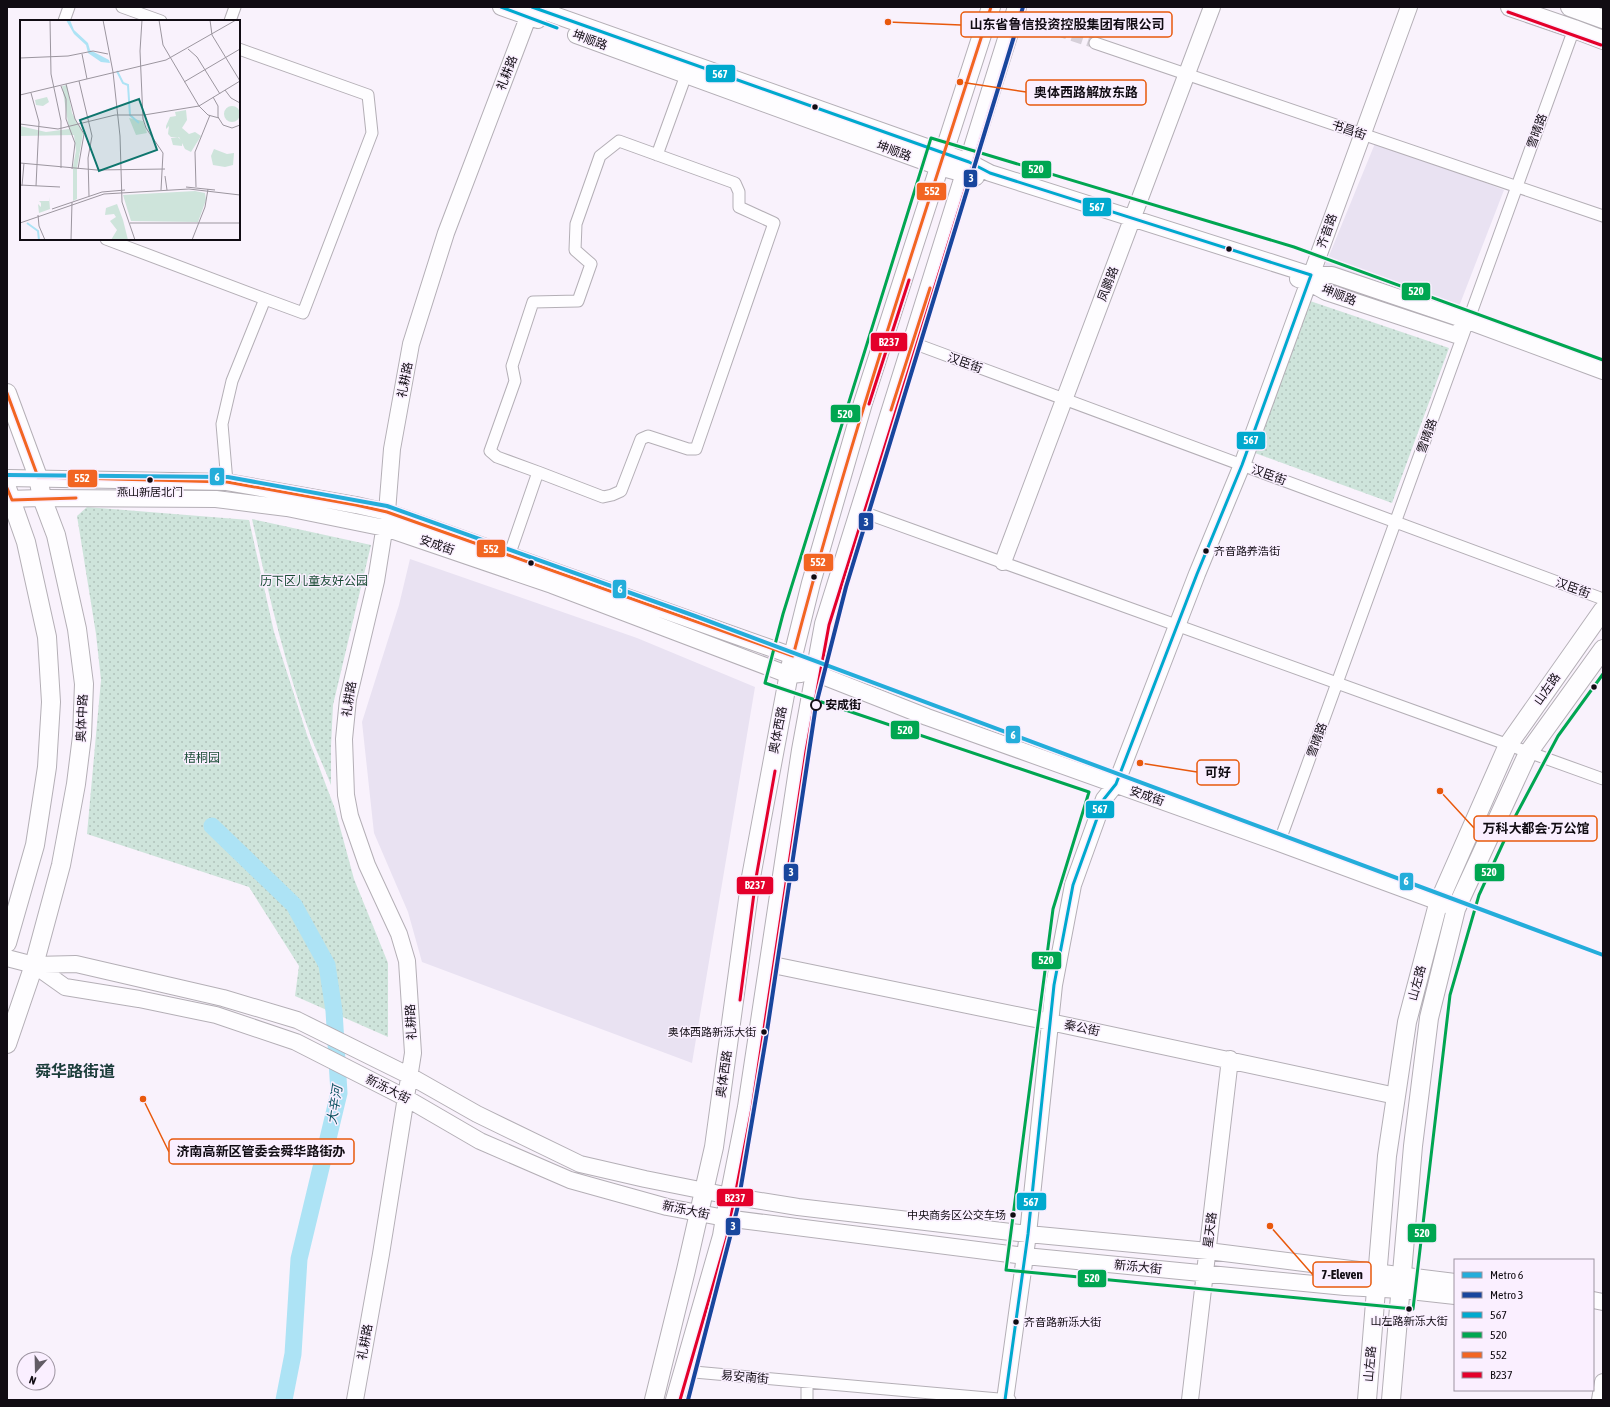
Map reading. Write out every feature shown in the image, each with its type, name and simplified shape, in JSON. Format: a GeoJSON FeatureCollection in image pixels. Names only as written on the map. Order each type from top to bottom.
{"type":"FeatureCollection","features":[{"type":"Feature","properties":{"kind":"main road","name":"奥体西路"},"geometry":{"type":"LineString","coordinates":[[654,1400],[714,1147],[751,877],[788,674],[813,577],[863,403],[991,7]]}},
{"type":"Feature","properties":{"kind":"main road"},"geometry":{"type":"LineString","coordinates":[[1510,7],[1603,40]]}},
{"type":"Feature","properties":{"kind":"main road"},"geometry":{"type":"LineString","coordinates":[[1570,7],[1603,19]]}},
{"type":"Feature","properties":{"kind":"main road"},"geometry":{"type":"LineString","coordinates":[[675,1400],[682,1371],[722,1236],[730,1196],[747,1107],[801,750],[824,624],[1016,11]]}},
{"type":"Feature","properties":{"kind":"main road","name":"奥体中路"},"geometry":{"type":"LineString","coordinates":[[7,393],[38,477],[42,498],[56,535],[77,629],[84,684],[82,736],[76,784],[61,865],[34,965],[7,1044]]}},
{"type":"Feature","properties":{"kind":"main road"},"geometry":{"type":"LineString","coordinates":[[7,943],[35,845],[48,767],[51,702],[46,637],[26,542],[9,496]]}},
{"type":"Feature","properties":{"kind":"main road","name":"山左路"},"geometry":{"type":"LineString","coordinates":[[1367,1400],[1387,1156],[1407,1022],[1439,901],[1508,745],[1603,610]]}},
{"type":"Feature","properties":{"kind":"main road","name":"山左路"},"geometry":{"type":"LineString","coordinates":[[1391,1400],[1413,1146],[1428,1018],[1456,909],[1528,753],[1603,649]]}},
{"type":"Feature","properties":{"kind":"street"},"geometry":{"type":"LineString","coordinates":[[64,20],[69,7]]}},
{"type":"Feature","properties":{"kind":"street"},"geometry":{"type":"LineString","coordinates":[[122,7],[158,20]]}},
{"type":"Feature","properties":{"kind":"street"},"geometry":{"type":"LineString","coordinates":[[230,20],[235,7]]}},
{"type":"Feature","properties":{"kind":"street","name":"坤顺路"},"geometry":{"type":"LineString","coordinates":[[501,7],[531,10],[942,160]]}},
{"type":"Feature","properties":{"kind":"street","name":"凤鹏路"},"geometry":{"type":"LineString","coordinates":[[1004,562],[1212,7]]}},
{"type":"Feature","properties":{"kind":"street","name":"齐音路"},"geometry":{"type":"LineString","coordinates":[[1007,1400],[1028,1234],[1054,985],[1073,885],[1104,799],[1115,785],[1177,625],[1242,465],[1408,7]]}},
{"type":"Feature","properties":{"kind":"street","name":"坤顺路"},"geometry":{"type":"LineString","coordinates":[[531,10],[686,75],[967,168],[1104,219],[1131,222],[1309,278],[1332,275],[1603,371]]}},
{"type":"Feature","properties":{"kind":"street","name":"礼耕路"},"geometry":{"type":"LineString","coordinates":[[354,1400],[381,1254],[413,1053],[407,961],[399,934],[367,865],[350,816],[346,795],[344,738],[348,699],[376,581],[386,520],[392,449],[411,344],[446,233],[531,10]]}},
{"type":"Feature","properties":{"kind":"street"},"geometry":{"type":"LineString","coordinates":[[1016,11],[1041,25]]}},
{"type":"Feature","properties":{"kind":"street","name":"雪晴路"},"geometry":{"type":"LineString","coordinates":[[1280,843],[1574,29]]}},
{"type":"Feature","properties":{"kind":"street","name":"书昌街"},"geometry":{"type":"LineString","coordinates":[[1095,43],[1603,216]]}},
{"type":"Feature","properties":{"kind":"street"},"geometry":{"type":"LineString","coordinates":[[109,240],[303,313],[372,133],[368,95],[240,49]]}},
{"type":"Feature","properties":{"kind":"street"},"geometry":{"type":"LineString","coordinates":[[657,155],[686,75]]}},
{"type":"Feature","properties":{"kind":"street"},"geometry":{"type":"LineString","coordinates":[[619,141],[735,182],[739,192],[739,207],[774,223],[696,449],[688,449],[648,436],[641,439],[621,491],[612,496],[603,496],[538,472],[497,457],[490,451],[515,381],[512,366],[533,302],[578,301],[591,264],[575,250],[576,224],[600,156],[619,141]]}},
{"type":"Feature","properties":{"kind":"street"},"geometry":{"type":"LineString","coordinates":[[227,482],[222,424],[232,382],[265,299]]}},
{"type":"Feature","properties":{"kind":"street","name":"汉臣街"},"geometry":{"type":"LineString","coordinates":[[913,343],[1603,599]]}},
{"type":"Feature","properties":{"kind":"street"},"geometry":{"type":"LineString","coordinates":[[509,556],[538,472]]}},
{"type":"Feature","properties":{"kind":"street","name":"安成街"},"geometry":{"type":"LineString","coordinates":[[7,478],[38,477],[227,482],[356,505],[386,520],[552,585],[788,674],[815,673]]}},
{"type":"Feature","properties":{"kind":"street"},"geometry":{"type":"LineString","coordinates":[[9,496],[42,498]]}},
{"type":"Feature","properties":{"kind":"street","name":"安成街"},"geometry":{"type":"LineString","coordinates":[[42,498],[216,499],[386,520],[509,556],[793,656],[815,673],[961,729],[1280,843],[1439,901],[1456,909]]}},
{"type":"Feature","properties":{"kind":"street"},"geometry":{"type":"LineString","coordinates":[[860,511],[1603,779]]}},
{"type":"Feature","properties":{"kind":"street","name":"新泺大街"},"geometry":{"type":"LineString","coordinates":[[7,958],[34,965],[76,964],[223,998],[304,1024],[410,1076],[477,1114],[580,1164],[703,1191],[806,1208],[1028,1234],[1208,1251],[1348,1269],[1377,1271],[1402,1282],[1454,1296]]}},
{"type":"Feature","properties":{"kind":"street","name":"秦公街"},"geometry":{"type":"LineString","coordinates":[[768,964],[1230,1059],[1396,1096]]}},
{"type":"Feature","properties":{"kind":"street","name":"新泺大街"},"geometry":{"type":"LineString","coordinates":[[34,965],[66,987],[139,999],[216,1015],[296,1042],[406,1098],[480,1141],[570,1180],[667,1207],[725,1218],[1025,1256],[1205,1274],[1376,1290],[1402,1282],[1454,1282]]}},
{"type":"Feature","properties":{"kind":"street","name":"星天路"},"geometry":{"type":"LineString","coordinates":[[1190,1400],[1230,1059]]}},
{"type":"Feature","properties":{"kind":"street","name":"易安南街"},"geometry":{"type":"LineString","coordinates":[[682,1371],[1007,1400]]}},
{"type":"Feature","properties":{"kind":"street"},"geometry":{"type":"LineString","coordinates":[[1600,1400],[1603,1382]]}},
{"type":"Feature","properties":{"kind":"street"},"geometry":{"type":"LineString","coordinates":[[806,1400],[807,1383]]}},
{"type":"Feature","properties":{"kind":"shaded area"},"geometry":{"type":"Polygon","coordinates":[[[1376,141],[1504,190],[1458,309],[1324,268],[1376,141]]]}},
{"type":"Feature","properties":{"kind":"shaded area"},"geometry":{"type":"Polygon","coordinates":[[[410,559],[637,638],[755,687],[692,1063],[422,962],[408,912],[374,833],[362,722],[399,605],[410,559]]]}},
{"type":"Feature","properties":{"kind":"green space"},"geometry":{"type":"Polygon","coordinates":[[[1310,301],[1449,348],[1392,503],[1255,453],[1310,301]]]}},
{"type":"Feature","properties":{"kind":"green space","name":"梧桐园"},"geometry":{"type":"Polygon","coordinates":[[[87,507],[249,520],[274,632],[307,735],[335,809],[354,879],[388,963],[388,1037],[295,996],[299,966],[249,887],[87,834],[101,680],[96,634],[77,516],[87,507]]]}},
{"type":"Feature","properties":{"kind":"green space","name":"历下区儿童友好公园"},"geometry":{"type":"Polygon","coordinates":[[[252,519],[371,545],[333,705],[331,785],[311,737],[293,683],[271,601],[252,519]]]}},
{"type":"Feature","properties":{"kind":"waterway","name":"大辛河"},"geometry":{"type":"LineString","coordinates":[[212,826],[294,905],[327,965],[334,1011],[339,1093],[299,1259],[293,1354],[284,1400]]}},
{"type":"Feature","properties":{"kind":"tunnel"},"geometry":{"type":"LineString","coordinates":[[1041,25],[1095,43]]}},
{"type":"Feature","properties":{"kind":"metro line","name":"3"},"geometry":{"type":"LineString","coordinates":[[688,1400],[737,1210],[766,1038],[816,705],[846,587],[1023,7]]}},
{"type":"Feature","properties":{"kind":"metro line","name":"6"},"geometry":{"type":"LineString","coordinates":[[7,475],[228,477],[387,506],[695,616],[1603,955]]}},
{"type":"Feature","properties":{"kind":"transit line","name":"567"},"geometry":{"type":"LineString","coordinates":[[501,7],[557,28]]}},
{"type":"Feature","properties":{"kind":"transit line","name":"567"},"geometry":{"type":"LineString","coordinates":[[532,7],[969,162],[990,173],[1311,275],[1242,465],[1197,574],[1116,784],[1104,799],[1073,885],[1054,985],[1028,1234],[1005,1400]]}},
{"type":"Feature","properties":{"kind":"transit line","name":"552"},"geometry":{"type":"LineString","coordinates":[[7,393],[38,477],[227,482],[387,512],[793,656],[838,493],[863,411],[991,7]]}},
{"type":"Feature","properties":{"kind":"transit line","name":"B237"},"geometry":{"type":"LineString","coordinates":[[680,1400],[727,1237],[752,1108],[806,751],[829,625],[1022,8]]}},
{"type":"Feature","properties":{"kind":"transit line","name":"B237"},"geometry":{"type":"LineString","coordinates":[[1508,12],[1601,45]]}},
{"type":"Feature","properties":{"kind":"transit line","name":"520"},"geometry":{"type":"LineString","coordinates":[[1603,360],[1294,247],[931,138],[783,614],[765,683],[1089,792],[1053,909],[1006,1270],[1413,1309],[1450,995],[1479,895],[1516,815],[1558,736],[1603,674]]}},
{"type":"Feature","properties":{"kind":"transit line","name":"B237"},"geometry":{"type":"LineString","coordinates":[[869,404],[909,280]]}},
{"type":"Feature","properties":{"kind":"transit line","name":"552"},"geometry":{"type":"LineString","coordinates":[[891,410],[930,288]]}},
{"type":"Feature","properties":{"kind":"transit line","name":"552"},"geometry":{"type":"LineString","coordinates":[[7,488],[12,500],[76,498]]}},
{"type":"Feature","properties":{"kind":"transit line","name":"B237"},"geometry":{"type":"LineString","coordinates":[[740,1000],[756,878],[775,771]]}},
{"type":"Feature","properties":{"kind":"place","name":"山东省鲁信投资控股集团有限公司"},"geometry":{"type":"Point","coordinates":[888,22]}},
{"type":"Feature","properties":{"kind":"place","name":"奥体西路解放东路"},"geometry":{"type":"Point","coordinates":[960,82]}},
{"type":"Feature","properties":{"kind":"place","name":"燕山新居北门"},"geometry":{"type":"Point","coordinates":[150,480]}},
{"type":"Feature","properties":{"kind":"place","name":"齐音路养浩街"},"geometry":{"type":"Point","coordinates":[1206,551]}},
{"type":"Feature","properties":{"kind":"place","name":"安成街"},"geometry":{"type":"Point","coordinates":[816,705]}},
{"type":"Feature","properties":{"kind":"place","name":"可好"},"geometry":{"type":"Point","coordinates":[1140,763]}},
{"type":"Feature","properties":{"kind":"place","name":"万科大都会·万公馆"},"geometry":{"type":"Point","coordinates":[1440,791]}},
{"type":"Feature","properties":{"kind":"place","name":"奥体西路新泺大街"},"geometry":{"type":"Point","coordinates":[764,1032]}},
{"type":"Feature","properties":{"kind":"place","name":"济南高新区管委会舜华路街办"},"geometry":{"type":"Point","coordinates":[143,1099]}},
{"type":"Feature","properties":{"kind":"place","name":"中央商务区公交车场"},"geometry":{"type":"Point","coordinates":[1013,1215]}},
{"type":"Feature","properties":{"kind":"place","name":"7-Eleven"},"geometry":{"type":"Point","coordinates":[1270,1226]}},
{"type":"Feature","properties":{"kind":"place","name":"山左路新泺大街"},"geometry":{"type":"Point","coordinates":[1409,1309]}},
{"type":"Feature","properties":{"kind":"place","name":"齐音路新泺大街"},"geometry":{"type":"Point","coordinates":[1016,1322]}},
{"type":"Feature","properties":{"kind":"district","name":"舜华路街道"},"geometry":{"type":"Point","coordinates":[75,1071]}}]}
